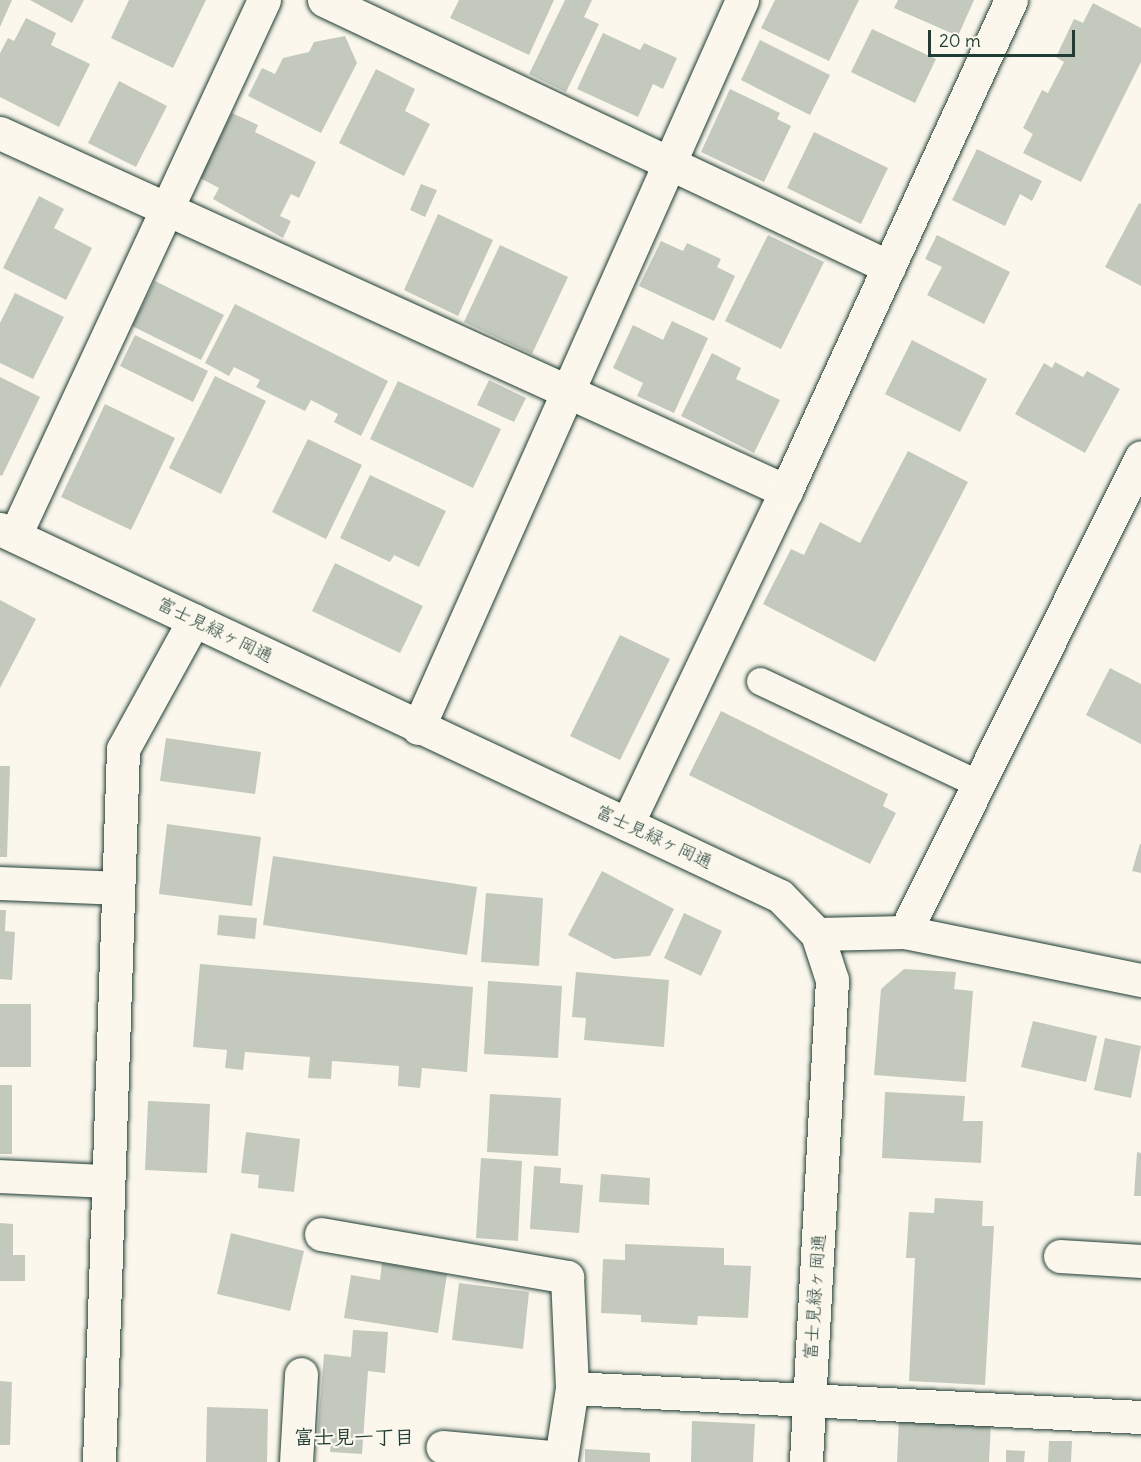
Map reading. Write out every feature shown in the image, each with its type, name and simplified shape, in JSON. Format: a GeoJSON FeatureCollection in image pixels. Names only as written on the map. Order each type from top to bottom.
{"type":"FeatureCollection","features":[{"type":"Feature","properties":{"kind":"street"},"geometry":{"type":"LineString","coordinates":[[8,532],[264,0]]}},
{"type":"Feature","properties":{"kind":"street"},"geometry":{"type":"LineString","coordinates":[[324,0],[668,160],[889,267]]}},
{"type":"Feature","properties":{"kind":"street"},"geometry":{"type":"LineString","coordinates":[[418,728],[668,160],[742,0]]}},
{"type":"Feature","properties":{"kind":"street"},"geometry":{"type":"LineString","coordinates":[[627,824],[786,491],[1011,0]]}},
{"type":"Feature","properties":{"kind":"street"},"geometry":{"type":"LineString","coordinates":[[0,133],[786,491]]}},
{"type":"Feature","properties":{"kind":"street"},"geometry":{"type":"LineString","coordinates":[[905,932],[977,783],[1141,457]]}},
{"type":"Feature","properties":{"kind":"street","name":"富士見緑ヶ岡通"},"geometry":{"type":"LineString","coordinates":[[8,532],[418,728],[780,896],[817,934],[832,980],[827,1119],[806,1462]]}},
{"type":"Feature","properties":{"kind":"street"},"geometry":{"type":"LineString","coordinates":[[99,1462],[123,749],[194,620]]}},
{"type":"Feature","properties":{"kind":"street"},"geometry":{"type":"LineString","coordinates":[[0,883],[117,888]]}},
{"type":"Feature","properties":{"kind":"street"},"geometry":{"type":"LineString","coordinates":[[817,934],[905,932],[1141,980]]}},
{"type":"Feature","properties":{"kind":"street"},"geometry":{"type":"LineString","coordinates":[[0,1176],[108,1181]]}},
{"type":"Feature","properties":{"kind":"street"},"geometry":{"type":"LineString","coordinates":[[321,1234],[567,1277],[572,1388],[561,1458],[443,1447]]}},
{"type":"Feature","properties":{"kind":"street"},"geometry":{"type":"LineString","coordinates":[[1060,1256],[1141,1261]]}},
{"type":"Feature","properties":{"kind":"street"},"geometry":{"type":"LineString","coordinates":[[296,1462],[301,1374]]}},
{"type":"Feature","properties":{"kind":"street"},"geometry":{"type":"LineString","coordinates":[[572,1388],[808,1402],[1141,1417]]}},
{"type":"Feature","properties":{"kind":"lane"},"geometry":{"type":"LineString","coordinates":[[760,681],[977,783]]}},
{"type":"Feature","properties":{"kind":"building"},"geometry":{"type":"Polygon","coordinates":[[[0,0],[12,0],[0,27],[0,0]]]}},
{"type":"Feature","properties":{"kind":"building"},"geometry":{"type":"Polygon","coordinates":[[[30,0],[84,0],[72,23],[30,0]]]}},
{"type":"Feature","properties":{"kind":"building"},"geometry":{"type":"Polygon","coordinates":[[[129,0],[206,0],[173,68],[111,38],[129,0]]]}},
{"type":"Feature","properties":{"kind":"building"},"geometry":{"type":"Polygon","coordinates":[[[459,0],[554,0],[529,55],[450,18],[459,0]]]}},
{"type":"Feature","properties":{"kind":"building"},"geometry":{"type":"Polygon","coordinates":[[[565,0],[592,0],[584,17],[599,24],[566,92],[529,74],[565,0]]]}},
{"type":"Feature","properties":{"kind":"building"},"geometry":{"type":"Polygon","coordinates":[[[775,0],[859,0],[829,61],[761,28],[775,0]]]}},
{"type":"Feature","properties":{"kind":"building"},"geometry":{"type":"Polygon","coordinates":[[[898,0],[974,0],[958,36],[894,8],[898,0]]]}},
{"type":"Feature","properties":{"kind":"building"},"geometry":{"type":"Polygon","coordinates":[[[1093,3],[1141,28],[1141,62],[1081,182],[1023,153],[1033,134],[1023,128],[1042,90],[1048,93],[1064,62],[1056,57],[1074,19],[1083,23],[1093,3]]]}},
{"type":"Feature","properties":{"kind":"building"},"geometry":{"type":"Polygon","coordinates":[[[26,18],[56,33],[51,45],[90,64],[59,127],[0,97],[0,53],[8,38],[14,41],[26,18]]]}},
{"type":"Feature","properties":{"kind":"building"},"geometry":{"type":"Polygon","coordinates":[[[872,29],[936,59],[915,103],[851,72],[872,29]]]}},
{"type":"Feature","properties":{"kind":"building"},"geometry":{"type":"Polygon","coordinates":[[[603,33],[640,50],[644,43],[677,58],[663,89],[653,84],[638,117],[577,89],[603,33]]]}},
{"type":"Feature","properties":{"kind":"building"},"geometry":{"type":"Polygon","coordinates":[[[345,36],[357,63],[321,133],[248,96],[262,68],[275,74],[283,58],[309,52],[314,42],[345,36]]]}},
{"type":"Feature","properties":{"kind":"building"},"geometry":{"type":"Polygon","coordinates":[[[760,40],[830,75],[810,115],[741,80],[760,40]]]}},
{"type":"Feature","properties":{"kind":"building"},"geometry":{"type":"Polygon","coordinates":[[[376,69],[415,89],[405,111],[430,124],[404,176],[339,143],[376,69]]]}},
{"type":"Feature","properties":{"kind":"building"},"geometry":{"type":"Polygon","coordinates":[[[119,81],[167,106],[136,167],[88,143],[119,81]]]}},
{"type":"Feature","properties":{"kind":"building"},"geometry":{"type":"Polygon","coordinates":[[[730,89],[780,113],[777,119],[791,126],[764,182],[701,152],[730,89]]]}},
{"type":"Feature","properties":{"kind":"building"},"geometry":{"type":"Polygon","coordinates":[[[232,113],[258,125],[255,132],[316,162],[299,198],[291,194],[280,216],[291,221],[283,238],[213,199],[219,188],[200,178],[232,113]]]}},
{"type":"Feature","properties":{"kind":"building"},"geometry":{"type":"Polygon","coordinates":[[[814,132],[888,168],[861,224],[787,188],[814,132]]]}},
{"type":"Feature","properties":{"kind":"building"},"geometry":{"type":"Polygon","coordinates":[[[977,149],[1042,181],[1032,201],[1020,194],[1005,226],[952,200],[977,149]]]}},
{"type":"Feature","properties":{"kind":"building"},"geometry":{"type":"Polygon","coordinates":[[[421,184],[437,190],[425,217],[410,210],[421,184]]]}},
{"type":"Feature","properties":{"kind":"building"},"geometry":{"type":"Polygon","coordinates":[[[39,196],[64,209],[54,228],[92,248],[66,300],[3,268],[39,196]]]}},
{"type":"Feature","properties":{"kind":"building"},"geometry":{"type":"Polygon","coordinates":[[[1139,203],[1141,204],[1141,286],[1105,267],[1139,203]]]}},
{"type":"Feature","properties":{"kind":"building"},"geometry":{"type":"Polygon","coordinates":[[[438,214],[493,240],[458,316],[404,290],[438,214]]]}},
{"type":"Feature","properties":{"kind":"building"},"geometry":{"type":"Polygon","coordinates":[[[768,235],[824,262],[781,349],[725,321],[768,235]]]}},
{"type":"Feature","properties":{"kind":"building"},"geometry":{"type":"Polygon","coordinates":[[[937,235],[1010,272],[984,324],[927,295],[942,267],[925,259],[937,235]]]}},
{"type":"Feature","properties":{"kind":"building"},"geometry":{"type":"Polygon","coordinates":[[[661,241],[683,251],[687,243],[721,259],[717,267],[735,276],[714,321],[639,286],[661,241]]]}},
{"type":"Feature","properties":{"kind":"building"},"geometry":{"type":"Polygon","coordinates":[[[500,245],[568,277],[532,354],[464,322],[500,245]]]}},
{"type":"Feature","properties":{"kind":"building"},"geometry":{"type":"Polygon","coordinates":[[[155,281],[224,315],[201,360],[132,326],[155,281]]]}},
{"type":"Feature","properties":{"kind":"building"},"geometry":{"type":"Polygon","coordinates":[[[15,293],[64,317],[33,379],[0,363],[0,323],[15,293]]]}},
{"type":"Feature","properties":{"kind":"building"},"geometry":{"type":"Polygon","coordinates":[[[235,304],[388,381],[361,436],[334,422],[338,414],[311,400],[305,411],[256,387],[260,380],[234,367],[229,376],[205,363],[235,304]]]}},
{"type":"Feature","properties":{"kind":"building"},"geometry":{"type":"Polygon","coordinates":[[[672,321],[708,338],[674,413],[637,396],[643,383],[613,368],[633,325],[663,340],[672,321]]]}},
{"type":"Feature","properties":{"kind":"building"},"geometry":{"type":"Polygon","coordinates":[[[135,335],[208,371],[193,402],[120,366],[135,335]]]}},
{"type":"Feature","properties":{"kind":"building"},"geometry":{"type":"Polygon","coordinates":[[[912,340],[987,379],[960,432],[885,394],[912,340]]]}},
{"type":"Feature","properties":{"kind":"building"},"geometry":{"type":"Polygon","coordinates":[[[712,353],[741,368],[736,379],[780,400],[754,453],[681,416],[712,353]]]}},
{"type":"Feature","properties":{"kind":"building"},"geometry":{"type":"Polygon","coordinates":[[[1055,362],[1083,377],[1087,371],[1120,389],[1085,453],[1015,414],[1044,363],[1052,368],[1055,362]]]}},
{"type":"Feature","properties":{"kind":"building"},"geometry":{"type":"Polygon","coordinates":[[[215,376],[266,401],[221,494],[169,468],[215,376]]]}},
{"type":"Feature","properties":{"kind":"building"},"geometry":{"type":"Polygon","coordinates":[[[0,377],[40,397],[2,476],[0,475],[0,377]]]}},
{"type":"Feature","properties":{"kind":"building"},"geometry":{"type":"Polygon","coordinates":[[[489,380],[526,398],[514,422],[477,405],[489,380]]]}},
{"type":"Feature","properties":{"kind":"building"},"geometry":{"type":"Polygon","coordinates":[[[398,381],[501,429],[473,488],[370,439],[398,381]]]}},
{"type":"Feature","properties":{"kind":"building"},"geometry":{"type":"Polygon","coordinates":[[[105,404],[175,438],[131,530],[61,497],[105,404]]]}},
{"type":"Feature","properties":{"kind":"building"},"geometry":{"type":"Polygon","coordinates":[[[308,439],[362,465],[326,539],[272,512],[308,439]]]}},
{"type":"Feature","properties":{"kind":"building"},"geometry":{"type":"Polygon","coordinates":[[[908,451],[968,482],[875,662],[763,604],[791,549],[804,555],[820,522],[860,543],[908,451]]]}},
{"type":"Feature","properties":{"kind":"building"},"geometry":{"type":"Polygon","coordinates":[[[370,475],[446,511],[419,567],[394,555],[390,562],[340,538],[370,475]]]}},
{"type":"Feature","properties":{"kind":"building"},"geometry":{"type":"Polygon","coordinates":[[[335,563],[423,606],[400,653],[312,611],[335,563]]]}},
{"type":"Feature","properties":{"kind":"building"},"geometry":{"type":"Polygon","coordinates":[[[0,600],[36,619],[0,688],[0,600]]]}},
{"type":"Feature","properties":{"kind":"building"},"geometry":{"type":"Polygon","coordinates":[[[620,635],[670,659],[620,760],[570,736],[620,635]]]}},
{"type":"Feature","properties":{"kind":"building"},"geometry":{"type":"Polygon","coordinates":[[[1110,668],[1141,684],[1141,744],[1086,715],[1110,668]]]}},
{"type":"Feature","properties":{"kind":"building"},"geometry":{"type":"Polygon","coordinates":[[[721,711],[888,794],[883,806],[896,813],[870,864],[689,775],[721,711]]]}},
{"type":"Feature","properties":{"kind":"building"},"geometry":{"type":"Polygon","coordinates":[[[166,738],[261,752],[255,794],[160,781],[166,738]]]}},
{"type":"Feature","properties":{"kind":"building"},"geometry":{"type":"Polygon","coordinates":[[[0,766],[10,766],[7,857],[0,857],[0,766]]]}},
{"type":"Feature","properties":{"kind":"building"},"geometry":{"type":"Polygon","coordinates":[[[167,824],[261,837],[252,906],[159,894],[167,824]]]}},
{"type":"Feature","properties":{"kind":"building"},"geometry":{"type":"Polygon","coordinates":[[[1141,844],[1141,873],[1132,871],[1141,844]]]}},
{"type":"Feature","properties":{"kind":"building"},"geometry":{"type":"Polygon","coordinates":[[[273,856],[477,887],[467,955],[263,925],[273,856]]]}},
{"type":"Feature","properties":{"kind":"building"},"geometry":{"type":"Polygon","coordinates":[[[602,871],[674,909],[650,956],[614,959],[568,935],[602,871]]]}},
{"type":"Feature","properties":{"kind":"building"},"geometry":{"type":"Polygon","coordinates":[[[486,893],[543,898],[539,966],[481,962],[486,893]]]}},
{"type":"Feature","properties":{"kind":"building"},"geometry":{"type":"Polygon","coordinates":[[[0,910],[6,910],[5,931],[15,932],[12,980],[0,979],[0,910]]]}},
{"type":"Feature","properties":{"kind":"building"},"geometry":{"type":"Polygon","coordinates":[[[684,913],[722,931],[701,976],[664,958],[684,913]]]}},
{"type":"Feature","properties":{"kind":"building"},"geometry":{"type":"Polygon","coordinates":[[[219,915],[257,918],[255,939],[217,935],[219,915]]]}},
{"type":"Feature","properties":{"kind":"building"},"geometry":{"type":"Polygon","coordinates":[[[200,964],[473,987],[467,1072],[422,1068],[420,1088],[398,1086],[399,1066],[332,1061],[331,1079],[308,1078],[310,1057],[245,1052],[243,1070],[225,1068],[227,1050],[193,1047],[200,964]]]}},
{"type":"Feature","properties":{"kind":"building"},"geometry":{"type":"Polygon","coordinates":[[[904,969],[956,972],[954,989],[973,991],[966,1082],[874,1075],[881,989],[904,969]]]}},
{"type":"Feature","properties":{"kind":"building"},"geometry":{"type":"Polygon","coordinates":[[[576,972],[669,980],[664,1047],[584,1040],[586,1018],[572,1017],[576,972]]]}},
{"type":"Feature","properties":{"kind":"building"},"geometry":{"type":"Polygon","coordinates":[[[488,981],[562,986],[558,1058],[484,1054],[488,981]]]}},
{"type":"Feature","properties":{"kind":"building"},"geometry":{"type":"Polygon","coordinates":[[[0,1004],[31,1004],[31,1067],[0,1067],[0,1004]]]}},
{"type":"Feature","properties":{"kind":"building"},"geometry":{"type":"Polygon","coordinates":[[[1033,1021],[1097,1036],[1086,1082],[1021,1067],[1033,1021]]]}},
{"type":"Feature","properties":{"kind":"building"},"geometry":{"type":"Polygon","coordinates":[[[1105,1038],[1141,1046],[1131,1098],[1094,1090],[1105,1038]]]}},
{"type":"Feature","properties":{"kind":"building"},"geometry":{"type":"Polygon","coordinates":[[[0,1085],[12,1085],[12,1154],[0,1154],[0,1085]]]}},
{"type":"Feature","properties":{"kind":"building"},"geometry":{"type":"Polygon","coordinates":[[[885,1092],[965,1096],[963,1121],[983,1121],[981,1163],[882,1158],[885,1092]]]}},
{"type":"Feature","properties":{"kind":"building"},"geometry":{"type":"Polygon","coordinates":[[[490,1094],[561,1098],[558,1156],[487,1152],[490,1094]]]}},
{"type":"Feature","properties":{"kind":"building"},"geometry":{"type":"Polygon","coordinates":[[[148,1101],[210,1104],[207,1173],[145,1170],[148,1101]]]}},
{"type":"Feature","properties":{"kind":"building"},"geometry":{"type":"Polygon","coordinates":[[[246,1132],[300,1139],[294,1192],[258,1188],[259,1175],[241,1173],[246,1132]]]}},
{"type":"Feature","properties":{"kind":"building"},"geometry":{"type":"Polygon","coordinates":[[[1137,1152],[1141,1153],[1141,1196],[1134,1196],[1137,1152]]]}},
{"type":"Feature","properties":{"kind":"building"},"geometry":{"type":"Polygon","coordinates":[[[481,1158],[522,1161],[518,1241],[476,1238],[481,1158]]]}},
{"type":"Feature","properties":{"kind":"building"},"geometry":{"type":"Polygon","coordinates":[[[534,1166],[561,1168],[560,1183],[583,1185],[579,1233],[530,1229],[534,1166]]]}},
{"type":"Feature","properties":{"kind":"building"},"geometry":{"type":"Polygon","coordinates":[[[601,1174],[650,1178],[649,1205],[599,1202],[601,1174]]]}},
{"type":"Feature","properties":{"kind":"building"},"geometry":{"type":"Polygon","coordinates":[[[935,1198],[983,1201],[982,1226],[994,1226],[985,1385],[909,1381],[915,1258],[906,1258],[909,1212],[934,1213],[935,1198]]]}},
{"type":"Feature","properties":{"kind":"building"},"geometry":{"type":"Polygon","coordinates":[[[0,1223],[13,1224],[13,1255],[25,1255],[25,1281],[0,1281],[0,1223]]]}},
{"type":"Feature","properties":{"kind":"building"},"geometry":{"type":"Polygon","coordinates":[[[231,1233],[304,1251],[290,1311],[217,1294],[231,1233]]]}},
{"type":"Feature","properties":{"kind":"building"},"geometry":{"type":"Polygon","coordinates":[[[625,1244],[724,1248],[724,1265],[751,1266],[748,1318],[698,1316],[697,1325],[641,1322],[641,1315],[601,1313],[603,1259],[625,1260],[625,1244]]]}},
{"type":"Feature","properties":{"kind":"building"},"geometry":{"type":"Polygon","coordinates":[[[382,1263],[447,1274],[438,1333],[344,1318],[351,1275],[380,1280],[382,1263]]]}},
{"type":"Feature","properties":{"kind":"building"},"geometry":{"type":"Polygon","coordinates":[[[459,1283],[529,1292],[523,1349],[452,1340],[459,1283]]]}},
{"type":"Feature","properties":{"kind":"building"},"geometry":{"type":"Polygon","coordinates":[[[353,1330],[388,1332],[385,1373],[368,1371],[362,1454],[330,1452],[331,1439],[317,1439],[324,1354],[351,1357],[353,1330]]]}},
{"type":"Feature","properties":{"kind":"building"},"geometry":{"type":"Polygon","coordinates":[[[0,1381],[12,1382],[10,1445],[0,1445],[0,1381]]]}},
{"type":"Feature","properties":{"kind":"building"},"geometry":{"type":"Polygon","coordinates":[[[207,1407],[268,1409],[267,1462],[206,1462],[207,1407]]]}},
{"type":"Feature","properties":{"kind":"building"},"geometry":{"type":"Polygon","coordinates":[[[899,1419],[991,1422],[989,1462],[897,1462],[899,1419]]]}},
{"type":"Feature","properties":{"kind":"building"},"geometry":{"type":"Polygon","coordinates":[[[692,1421],[755,1424],[753,1462],[691,1462],[692,1421]]]}},
{"type":"Feature","properties":{"kind":"building"},"geometry":{"type":"Polygon","coordinates":[[[1049,1441],[1072,1441],[1071,1462],[1048,1462],[1049,1441]]]}},
{"type":"Feature","properties":{"kind":"building"},"geometry":{"type":"Polygon","coordinates":[[[585,1449],[650,1453],[650,1462],[585,1462],[585,1449]]]}},
{"type":"Feature","properties":{"kind":"building"},"geometry":{"type":"Polygon","coordinates":[[[1006,1450],[1025,1451],[1024,1462],[1006,1462],[1006,1450]]]}},
{"type":"Feature","properties":{"kind":"district","name":"富士見一丁目"},"geometry":{"type":"Point","coordinates":[354,1436]}}]}
